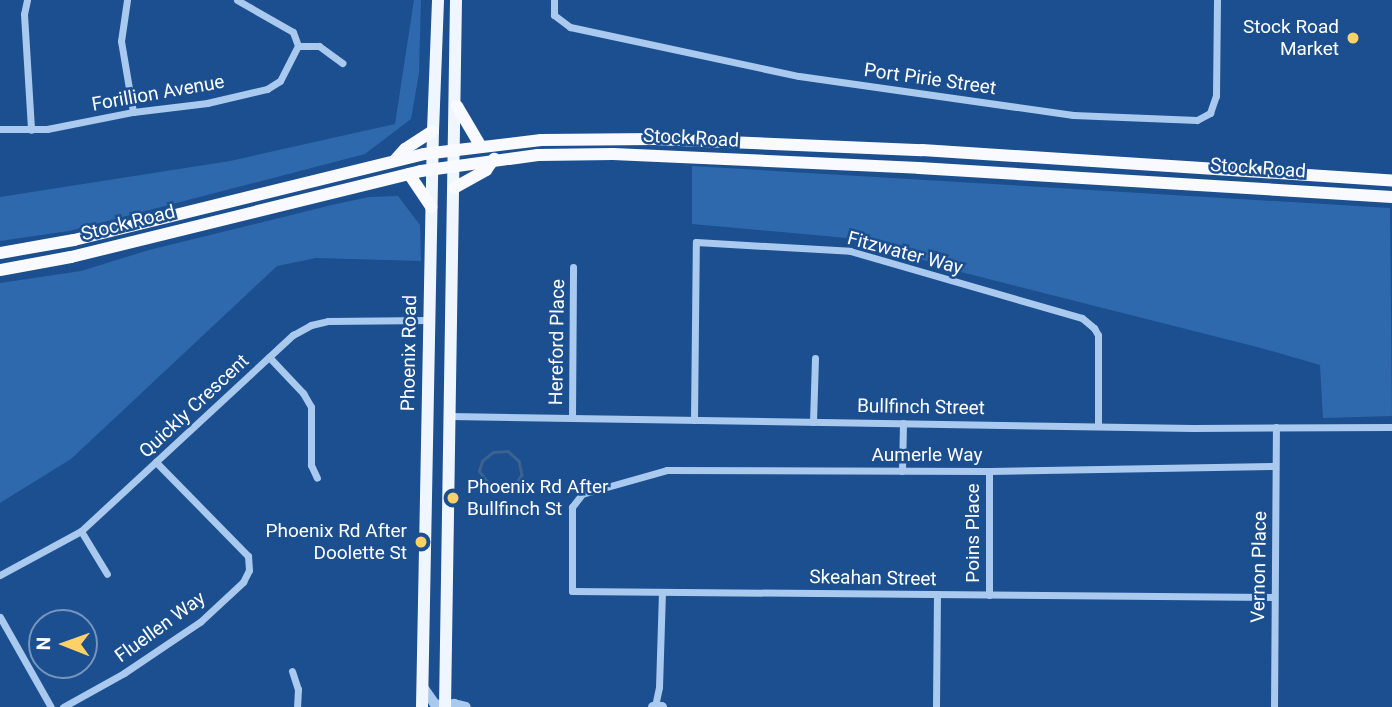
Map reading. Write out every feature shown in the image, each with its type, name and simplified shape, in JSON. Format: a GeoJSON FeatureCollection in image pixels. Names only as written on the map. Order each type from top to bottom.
{"type":"FeatureCollection","features":[{"type":"Feature","properties":{"kind":"highway"},"geometry":{"type":"LineString","coordinates":[[457,106],[480,145]]}},
{"type":"Feature","properties":{"kind":"highway"},"geometry":{"type":"LineString","coordinates":[[396,160],[405,149],[433,131]]}},
{"type":"Feature","properties":{"kind":"highway","name":"Stock Road"},"geometry":{"type":"LineString","coordinates":[[0,253],[74,240],[433,152],[480,145],[563,139],[655,139],[922,150],[1389,177]]}},
{"type":"Feature","properties":{"kind":"highway","name":"Stock Road"},"geometry":{"type":"LineString","coordinates":[[0,270],[71,257],[432,168],[494,159],[612,154],[1172,182],[1392,197]]}},
{"type":"Feature","properties":{"kind":"highway"},"geometry":{"type":"LineString","coordinates":[[454,188],[486,170],[494,159]]}},
{"type":"Feature","properties":{"kind":"highway"},"geometry":{"type":"LineString","coordinates":[[409,174],[431,207]]}},
{"type":"Feature","properties":{"kind":"main road","name":"Phoenix Road"},"geometry":{"type":"LineString","coordinates":[[422,707],[431,207],[438,0]]}},
{"type":"Feature","properties":{"kind":"main road"},"geometry":{"type":"LineString","coordinates":[[444,707],[457,106],[456,0]]}},
{"type":"Feature","properties":{"kind":"street"},"geometry":{"type":"LineString","coordinates":[[27,0],[24,14],[31,130]]}},
{"type":"Feature","properties":{"kind":"street"},"geometry":{"type":"LineString","coordinates":[[127,0],[121,41],[133,112]]}},
{"type":"Feature","properties":{"kind":"street"},"geometry":{"type":"LineString","coordinates":[[237,0],[293,32],[298,46],[318,46],[342,63]]}},
{"type":"Feature","properties":{"kind":"street","name":"Port Pirie Street"},"geometry":{"type":"LineString","coordinates":[[554,0],[554,15],[570,27],[799,76],[1073,115],[1197,120],[1210,113],[1216,96],[1217,0]]}},
{"type":"Feature","properties":{"kind":"street","name":"Forillion Avenue"},"geometry":{"type":"LineString","coordinates":[[0,129],[31,130],[133,112],[207,103],[267,89],[280,81],[298,46]]}},
{"type":"Feature","properties":{"kind":"street","name":"Fitzwater Way"},"geometry":{"type":"LineString","coordinates":[[694,420],[696,242],[850,251],[1082,318],[1098,335],[1098,425]]}},
{"type":"Feature","properties":{"kind":"street","name":"Hereford Place"},"geometry":{"type":"LineString","coordinates":[[572,417],[573,267]]}},
{"type":"Feature","properties":{"kind":"street","name":"Quickly Crescent"},"geometry":{"type":"LineString","coordinates":[[0,575],[81,531],[293,335],[311,325],[328,321],[429,320]]}},
{"type":"Feature","properties":{"kind":"street"},"geometry":{"type":"LineString","coordinates":[[269,357],[303,393],[311,407],[311,465],[317,478]]}},
{"type":"Feature","properties":{"kind":"street"},"geometry":{"type":"LineString","coordinates":[[813,422],[815,358]]}},
{"type":"Feature","properties":{"kind":"street","name":"Bullfinch Street"},"geometry":{"type":"LineString","coordinates":[[450,416],[1392,427]]}},
{"type":"Feature","properties":{"kind":"street"},"geometry":{"type":"LineString","coordinates":[[902,471],[903,423]]}},
{"type":"Feature","properties":{"kind":"street","name":"Vernon Place"},"geometry":{"type":"LineString","coordinates":[[1274,707],[1276,427]]}},
{"type":"Feature","properties":{"kind":"street","name":"Fluellen Way"},"geometry":{"type":"LineString","coordinates":[[63,707],[124,673],[200,622],[243,582],[249,570],[248,556],[156,463]]}},
{"type":"Feature","properties":{"kind":"street","name":"Aumerle Way"},"geometry":{"type":"LineString","coordinates":[[582,494],[667,470],[989,471],[1275,466]]}},
{"type":"Feature","properties":{"kind":"street","name":"Poins Place"},"geometry":{"type":"LineString","coordinates":[[989,471],[989,595]]}},
{"type":"Feature","properties":{"kind":"street","name":"Skeahan Street"},"geometry":{"type":"LineString","coordinates":[[582,494],[572,507],[572,591],[1274,597]]}},
{"type":"Feature","properties":{"kind":"street"},"geometry":{"type":"LineString","coordinates":[[81,531],[107,575]]}},
{"type":"Feature","properties":{"kind":"street"},"geometry":{"type":"LineString","coordinates":[[658,707],[662,592]]}},
{"type":"Feature","properties":{"kind":"street"},"geometry":{"type":"LineString","coordinates":[[936,707],[937,594]]}},
{"type":"Feature","properties":{"kind":"street"},"geometry":{"type":"LineString","coordinates":[[0,617],[51,707]]}},
{"type":"Feature","properties":{"kind":"street"},"geometry":{"type":"LineString","coordinates":[[292,671],[298,689],[297,707]]}},
{"type":"Feature","properties":{"kind":"street"},"geometry":{"type":"LineString","coordinates":[[423,687],[434,703],[444,707],[454,704],[466,707]]}},
{"type":"Feature","properties":{"kind":"shaded area"},"geometry":{"type":"Polygon","coordinates":[[[414,0],[421,0],[419,73],[411,119],[365,154],[69,231],[0,241],[0,197],[230,161],[395,124],[414,0]]]}},
{"type":"Feature","properties":{"kind":"shaded area"},"geometry":{"type":"Polygon","coordinates":[[[692,166],[1390,208],[1392,416],[1323,418],[1320,365],[1261,348],[961,272],[858,239],[692,224],[692,166]]]}},
{"type":"Feature","properties":{"kind":"shaded area"},"geometry":{"type":"Polygon","coordinates":[[[398,196],[420,225],[421,261],[316,258],[277,266],[71,459],[0,503],[0,283],[81,271],[149,250],[336,204],[369,197],[398,196]]]}},
{"type":"Feature","properties":{"kind":"waterway"},"geometry":{"type":"LineString","coordinates":[[508,451],[519,461],[522,475],[516,484],[491,487],[479,471],[482,461],[493,452],[508,451]]}},
{"type":"Feature","properties":{"kind":"place","name":"Stock Road Market"},"geometry":{"type":"Point","coordinates":[1353,38]}},
{"type":"Feature","properties":{"kind":"place","name":"Phoenix Rd After Bullfinch St"},"geometry":{"type":"Point","coordinates":[453,498]}},
{"type":"Feature","properties":{"kind":"place","name":"Phoenix Rd After Doolette St"},"geometry":{"type":"Point","coordinates":[421,542]}}]}
